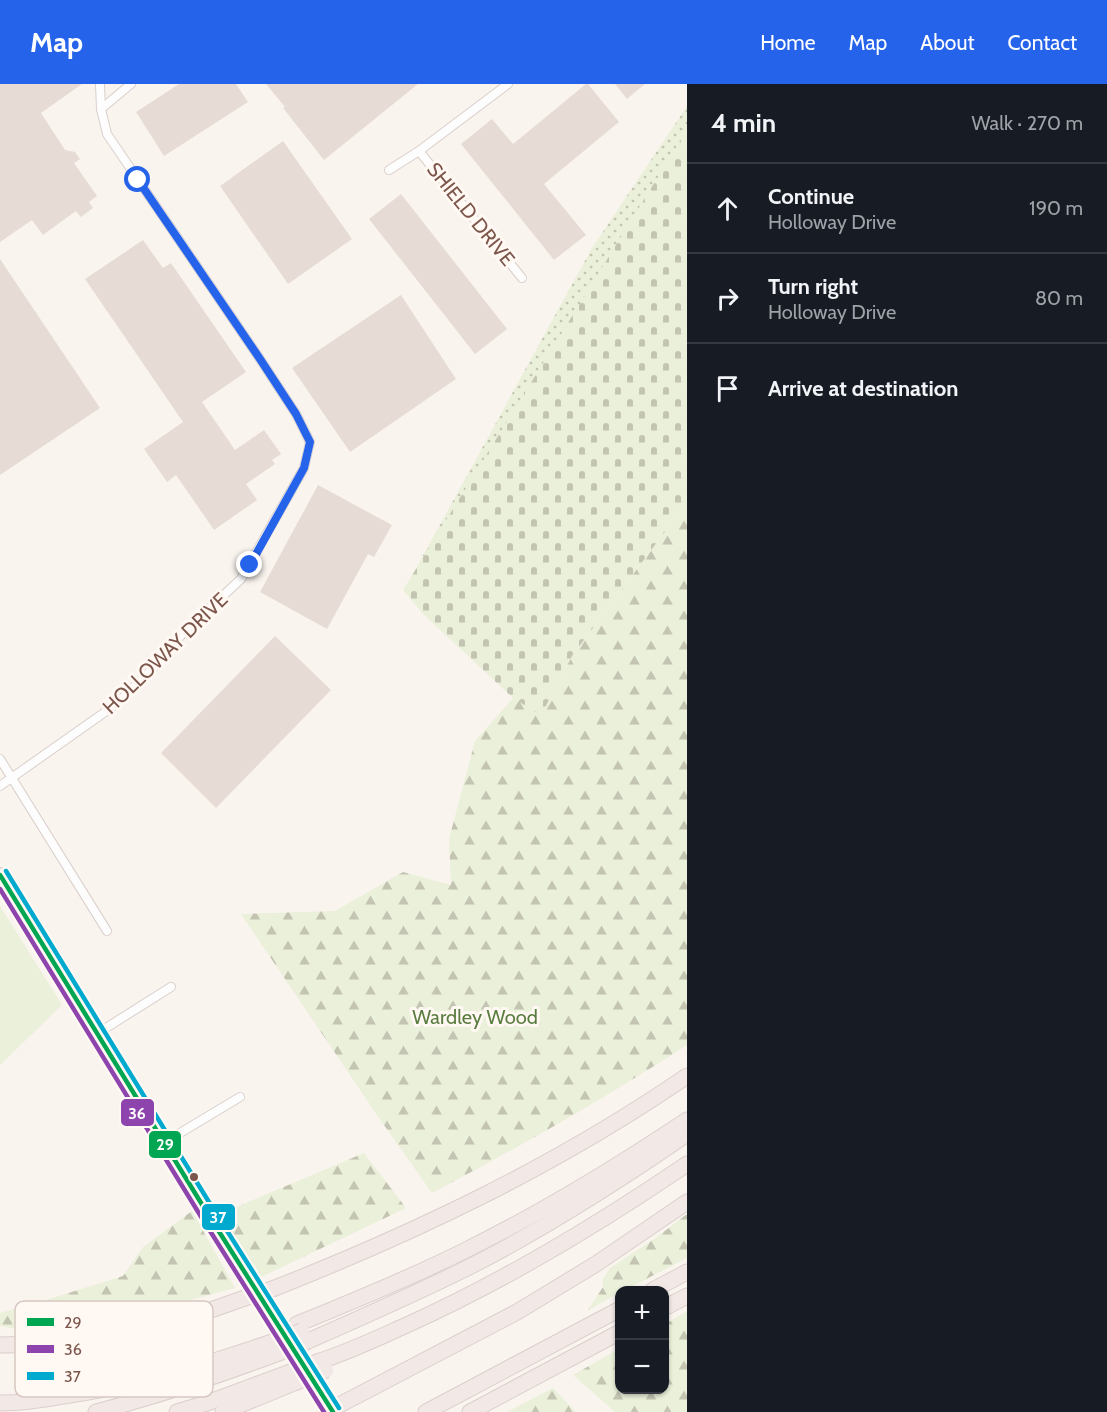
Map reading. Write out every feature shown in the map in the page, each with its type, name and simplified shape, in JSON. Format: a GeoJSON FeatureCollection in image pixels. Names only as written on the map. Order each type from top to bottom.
{"type":"FeatureCollection","features":[{"type":"Feature","properties":{"kind":"highway"},"geometry":{"type":"LineString","coordinates":[[213,1309],[275,1288],[367,1250],[494,1191],[607,1127],[687,1076]]}},
{"type":"Feature","properties":{"kind":"highway"},"geometry":{"type":"LineString","coordinates":[[302,1332],[370,1295],[467,1250],[532,1215],[590,1182],[687,1120]]}},
{"type":"Feature","properties":{"kind":"highway"},"geometry":{"type":"LineString","coordinates":[[213,1362],[393,1302],[477,1263],[576,1207],[687,1134]]}},
{"type":"Feature","properties":{"kind":"highway"},"geometry":{"type":"LineString","coordinates":[[223,1412],[494,1283],[633,1201],[687,1164]]}},
{"type":"Feature","properties":{"kind":"highway"},"geometry":{"type":"LineString","coordinates":[[325,1412],[517,1312],[596,1264],[687,1202]]}},
{"type":"Feature","properties":{"kind":"highway"},"geometry":{"type":"LineString","coordinates":[[660,1286],[687,1272]]}},
{"type":"Feature","properties":{"kind":"highway"},"geometry":{"type":"LineString","coordinates":[[669,1305],[687,1296]]}},
{"type":"Feature","properties":{"kind":"highway"},"geometry":{"type":"LineString","coordinates":[[426,1412],[615,1312]]}},
{"type":"Feature","properties":{"kind":"highway"},"geometry":{"type":"LineString","coordinates":[[470,1412],[615,1335]]}},
{"type":"Feature","properties":{"kind":"highway"},"geometry":{"type":"LineString","coordinates":[[0,1345],[15,1344]]}},
{"type":"Feature","properties":{"kind":"highway"},"geometry":{"type":"LineString","coordinates":[[213,1354],[270,1344]]}},
{"type":"Feature","properties":{"kind":"highway"},"geometry":{"type":"LineString","coordinates":[[213,1377],[231,1371],[270,1344]]}},
{"type":"Feature","properties":{"kind":"highway"},"geometry":{"type":"LineString","coordinates":[[177,1412],[291,1378]]}},
{"type":"Feature","properties":{"kind":"highway"},"geometry":{"type":"LineString","coordinates":[[0,1398],[15,1396]]}},
{"type":"Feature","properties":{"kind":"highway"},"geometry":{"type":"LineString","coordinates":[[0,1403],[58,1397]]}},
{"type":"Feature","properties":{"kind":"highway"},"geometry":{"type":"LineString","coordinates":[[96,1412],[150,1397]]}},
{"type":"Feature","properties":{"kind":"main road"},"geometry":{"type":"LineString","coordinates":[[0,875],[333,1412]]}},
{"type":"Feature","properties":{"kind":"street","name":"HOLLOWAY DRIVE"},"geometry":{"type":"LineString","coordinates":[[0,786],[115,705],[154,667],[183,633],[242,579],[304,468],[310,442],[296,414],[260,359],[107,134],[101,109],[100,84]]}},
{"type":"Feature","properties":{"kind":"street"},"geometry":{"type":"LineString","coordinates":[[101,109],[131,84]]}},
{"type":"Feature","properties":{"kind":"street","name":"SHIELD DRIVE"},"geometry":{"type":"LineString","coordinates":[[389,170],[419,151],[508,84]]}},
{"type":"Feature","properties":{"kind":"street","name":"SHIELD DRIVE"},"geometry":{"type":"LineString","coordinates":[[419,151],[522,278]]}},
{"type":"Feature","properties":{"kind":"street"},"geometry":{"type":"LineString","coordinates":[[0,759],[107,931]]}},
{"type":"Feature","properties":{"kind":"street"},"geometry":{"type":"LineString","coordinates":[[98,1033],[171,987]]}},
{"type":"Feature","properties":{"kind":"street"},"geometry":{"type":"LineString","coordinates":[[165,1142],[240,1097]]}},
{"type":"Feature","properties":{"kind":"green space"},"geometry":{"type":"Polygon","coordinates":[[[687,106],[687,130],[409,581],[592,248],[687,106]]]}},
{"type":"Feature","properties":{"kind":"green space"},"geometry":{"type":"Polygon","coordinates":[[[687,130],[687,502],[572,656],[541,715],[513,698],[424,615],[403,590],[687,130]]]}},
{"type":"Feature","properties":{"kind":"green space","name":"Wardley Wood"},"geometry":{"type":"Polygon","coordinates":[[[687,502],[687,1045],[561,1122],[432,1193],[241,914],[335,911],[403,872],[451,885],[449,839],[475,741],[513,698],[541,714],[572,656],[687,502]]]}},
{"type":"Feature","properties":{"kind":"green space"},"geometry":{"type":"Polygon","coordinates":[[[0,906],[62,1005],[0,1065],[0,906]]]}},
{"type":"Feature","properties":{"kind":"green space"},"geometry":{"type":"Polygon","coordinates":[[[364,1153],[406,1208],[259,1278],[220,1214],[364,1153]]]}},
{"type":"Feature","properties":{"kind":"green space"},"geometry":{"type":"Polygon","coordinates":[[[192,1211],[235,1288],[187,1301],[43,1301],[123,1276],[143,1247],[192,1211]]]}},
{"type":"Feature","properties":{"kind":"green space"},"geometry":{"type":"Polygon","coordinates":[[[687,1214],[687,1258],[633,1286],[615,1286],[615,1295],[588,1310],[603,1287],[603,1279],[610,1268],[687,1214]]]}},
{"type":"Feature","properties":{"kind":"green space"},"geometry":{"type":"Polygon","coordinates":[[[15,1309],[15,1329],[0,1326],[0,1313],[15,1309]]]}},
{"type":"Feature","properties":{"kind":"green space"},"geometry":{"type":"Polygon","coordinates":[[[687,1311],[687,1412],[615,1412],[573,1375],[615,1351],[615,1394],[669,1394],[669,1322],[687,1311]]]}},
{"type":"Feature","properties":{"kind":"green space"},"geometry":{"type":"Polygon","coordinates":[[[553,1388],[576,1412],[507,1412],[553,1388]]]}},
{"type":"Feature","properties":{"kind":"building"},"geometry":{"type":"Polygon","coordinates":[[[0,84],[82,84],[41,113],[65,150],[75,152],[80,159],[74,163],[97,196],[89,202],[93,208],[81,217],[76,211],[43,235],[32,220],[0,242],[0,84]]]}},
{"type":"Feature","properties":{"kind":"building"},"geometry":{"type":"Polygon","coordinates":[[[179,84],[236,84],[248,102],[164,156],[136,112],[179,84]]]}},
{"type":"Feature","properties":{"kind":"building"},"geometry":{"type":"Polygon","coordinates":[[[266,84],[418,84],[324,160],[266,84]]]}},
{"type":"Feature","properties":{"kind":"building"},"geometry":{"type":"Polygon","coordinates":[[[586,84],[619,122],[544,184],[586,235],[554,260],[461,144],[492,119],[513,144],[586,84]]]}},
{"type":"Feature","properties":{"kind":"building"},"geometry":{"type":"Polygon","coordinates":[[[615,84],[645,84],[627,99],[615,84]]]}},
{"type":"Feature","properties":{"kind":"building"},"geometry":{"type":"Polygon","coordinates":[[[283,141],[352,239],[288,284],[220,186],[283,141]]]}},
{"type":"Feature","properties":{"kind":"building"},"geometry":{"type":"Polygon","coordinates":[[[401,194],[507,329],[475,354],[369,219],[401,194]]]}},
{"type":"Feature","properties":{"kind":"building"},"geometry":{"type":"Polygon","coordinates":[[[143,240],[163,268],[171,263],[246,372],[202,402],[235,450],[264,430],[281,454],[272,460],[275,464],[246,484],[257,500],[214,530],[176,475],[167,482],[144,449],[183,422],[85,279],[143,240]]]}},
{"type":"Feature","properties":{"kind":"building"},"geometry":{"type":"Polygon","coordinates":[[[0,259],[100,408],[0,475],[0,259]]]}},
{"type":"Feature","properties":{"kind":"building"},"geometry":{"type":"Polygon","coordinates":[[[401,295],[456,379],[350,452],[292,368],[401,295]]]}},
{"type":"Feature","properties":{"kind":"building"},"geometry":{"type":"Polygon","coordinates":[[[318,485],[392,525],[374,557],[368,554],[327,629],[260,592],[318,485]]]}},
{"type":"Feature","properties":{"kind":"building"},"geometry":{"type":"Polygon","coordinates":[[[275,636],[331,690],[216,808],[161,753],[275,636]]]}},
{"type":"Feature","properties":{"kind":"transit line","name":"37"},"geometry":{"type":"LineString","coordinates":[[6,871],[212,1207],[339,1408]]}},
{"type":"Feature","properties":{"kind":"transit line","name":"29"},"geometry":{"type":"LineString","coordinates":[[0,875],[206,1211],[333,1412]]}},
{"type":"Feature","properties":{"kind":"transit line","name":"36"},"geometry":{"type":"LineString","coordinates":[[0,889],[324,1412]]}},
{"type":"Feature","properties":{"kind":"route"},"geometry":{"type":"LineString","coordinates":[[138,180],[260,359],[296,414],[310,442],[304,468],[250,565]]}}]}
